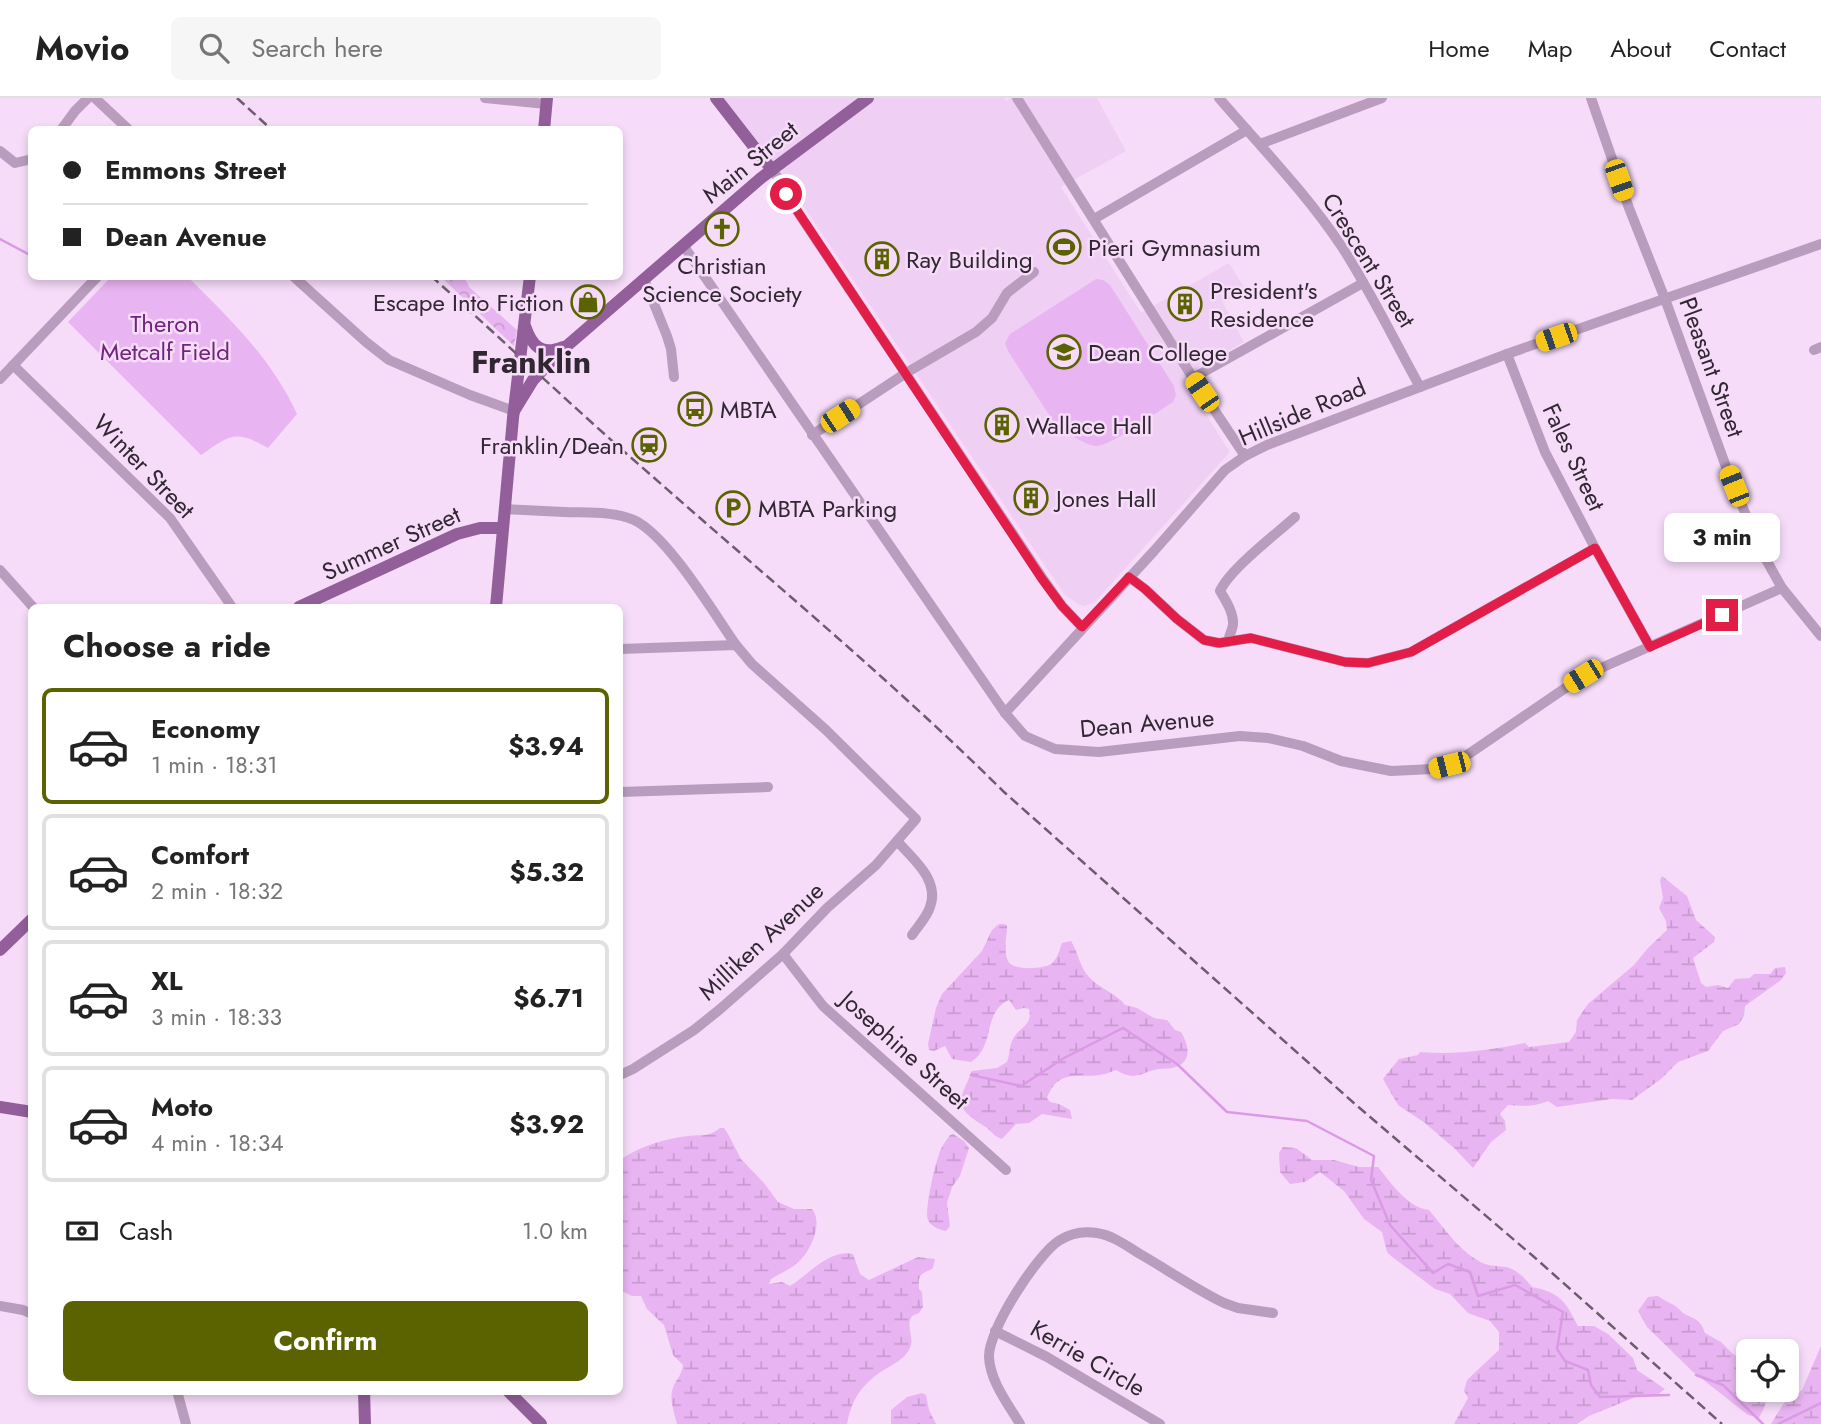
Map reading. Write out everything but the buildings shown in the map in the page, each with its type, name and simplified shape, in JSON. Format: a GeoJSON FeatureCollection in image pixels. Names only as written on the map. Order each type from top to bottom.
{"type":"FeatureCollection","features":[{"type":"Feature","properties":{"kind":"main road"},"geometry":{"type":"LineString","coordinates":[[716,98],[772,170]]}},
{"type":"Feature","properties":{"kind":"main road","name":"Main Street"},"geometry":{"type":"LineString","coordinates":[[514,411],[536,376],[569,345],[772,170],[868,98]]}},
{"type":"Feature","properties":{"kind":"main road"},"geometry":{"type":"LineString","coordinates":[[544,126],[546,101]]}},
{"type":"Feature","properties":{"kind":"main road"},"geometry":{"type":"LineString","coordinates":[[496,604],[530,280]]}},
{"type":"Feature","properties":{"kind":"main road"},"geometry":{"type":"LineString","coordinates":[[525,326],[530,340],[542,350],[553,351],[569,345]]}},
{"type":"Feature","properties":{"kind":"main road","name":"Summer Street"},"geometry":{"type":"LineString","coordinates":[[305,604],[457,534],[480,528],[502,528]]}},
{"type":"Feature","properties":{"kind":"main road"},"geometry":{"type":"LineString","coordinates":[[0,950],[28,923]]}},
{"type":"Feature","properties":{"kind":"main road"},"geometry":{"type":"LineString","coordinates":[[0,1107],[28,1111]]}},
{"type":"Feature","properties":{"kind":"main road"},"geometry":{"type":"LineString","coordinates":[[364,1395],[365,1424]]}},
{"type":"Feature","properties":{"kind":"main road"},"geometry":{"type":"LineString","coordinates":[[512,1395],[541,1424]]}},
{"type":"Feature","properties":{"kind":"street"},"geometry":{"type":"LineString","coordinates":[[64,126],[88,98]]}},
{"type":"Feature","properties":{"kind":"street"},"geometry":{"type":"LineString","coordinates":[[95,98],[125,126]]}},
{"type":"Feature","properties":{"kind":"street"},"geometry":{"type":"LineString","coordinates":[[485,98],[546,101]]}},
{"type":"Feature","properties":{"kind":"street"},"geometry":{"type":"LineString","coordinates":[[1017,98],[1245,456]]}},
{"type":"Feature","properties":{"kind":"street","name":"Crescent Street"},"geometry":{"type":"LineString","coordinates":[[1219,98],[1312,206],[1341,246],[1420,387]]}},
{"type":"Feature","properties":{"kind":"street"},"geometry":{"type":"LineString","coordinates":[[1259,144],[1382,98]]}},
{"type":"Feature","properties":{"kind":"street","name":"Pleasant Street"},"geometry":{"type":"LineString","coordinates":[[1591,98],[1629,208],[1742,509],[1782,588],[1821,636]]}},
{"type":"Feature","properties":{"kind":"street"},"geometry":{"type":"LineString","coordinates":[[1094,219],[1247,130]]}},
{"type":"Feature","properties":{"kind":"street"},"geometry":{"type":"LineString","coordinates":[[0,151],[15,163],[28,160]]}},
{"type":"Feature","properties":{"kind":"street"},"geometry":{"type":"LineString","coordinates":[[772,170],[1042,579],[1082,627]]}},
{"type":"Feature","properties":{"kind":"street","name":"Hillside Road"},"geometry":{"type":"LineString","coordinates":[[1005,713],[1225,470],[1245,456],[1267,445],[1507,354],[1821,244]]}},
{"type":"Feature","properties":{"kind":"street","name":"Dean Avenue"},"geometry":{"type":"LineString","coordinates":[[683,245],[1005,713],[1025,736],[1042,745],[1055,749],[1099,752],[1240,736],[1297,744],[1341,761],[1391,771],[1420,771],[1449,765],[1583,676],[1782,588]]}},
{"type":"Feature","properties":{"kind":"street"},"geometry":{"type":"LineString","coordinates":[[812,435],[976,331],[992,318],[1007,293],[1034,272]]}},
{"type":"Feature","properties":{"kind":"street"},"geometry":{"type":"LineString","coordinates":[[644,279],[667,336],[674,377]]}},
{"type":"Feature","properties":{"kind":"street"},"geometry":{"type":"LineString","coordinates":[[0,379],[94,280]]}},
{"type":"Feature","properties":{"kind":"street"},"geometry":{"type":"LineString","coordinates":[[297,280],[389,360],[514,411]]}},
{"type":"Feature","properties":{"kind":"street"},"geometry":{"type":"LineString","coordinates":[[1193,378],[1363,282]]}},
{"type":"Feature","properties":{"kind":"street","name":"Fales Street"},"geometry":{"type":"LineString","coordinates":[[1507,354],[1545,452],[1650,647]]}},
{"type":"Feature","properties":{"kind":"street","name":"Winter Street"},"geometry":{"type":"LineString","coordinates":[[13,365],[170,518],[230,604]]}},
{"type":"Feature","properties":{"kind":"street"},"geometry":{"type":"LineString","coordinates":[[505,509],[590,513],[636,521],[659,539],[681,566],[736,645]]}},
{"type":"Feature","properties":{"kind":"street"},"geometry":{"type":"LineString","coordinates":[[1228,642],[1233,623],[1229,607],[1220,591],[1224,583],[1295,517]]}},
{"type":"Feature","properties":{"kind":"street"},"geometry":{"type":"LineString","coordinates":[[1129,577],[1204,640],[1219,643],[1251,638],[1345,662],[1368,663],[1411,652],[1595,548]]}},
{"type":"Feature","properties":{"kind":"street"},"geometry":{"type":"LineString","coordinates":[[0,570],[30,604]]}},
{"type":"Feature","properties":{"kind":"street"},"geometry":{"type":"LineString","coordinates":[[623,649],[736,645]]}},
{"type":"Feature","properties":{"kind":"street","name":"Milliken Avenue"},"geometry":{"type":"LineString","coordinates":[[623,1073],[694,1030],[719,1010],[783,954],[827,908],[876,865],[916,819],[826,730],[752,664],[736,645]]}},
{"type":"Feature","properties":{"kind":"street"},"geometry":{"type":"LineString","coordinates":[[623,792],[768,787]]}},
{"type":"Feature","properties":{"kind":"street"},"geometry":{"type":"LineString","coordinates":[[897,841],[927,874],[933,891],[930,907],[912,935]]}},
{"type":"Feature","properties":{"kind":"street","name":"Josephine Street"},"geometry":{"type":"LineString","coordinates":[[783,954],[823,1006],[1006,1170]]}},
{"type":"Feature","properties":{"kind":"street"},"geometry":{"type":"LineString","coordinates":[[1020,1424],[991,1371],[990,1342],[1031,1271],[1050,1248],[1066,1237],[1085,1232],[1100,1233],[1124,1244],[1224,1303],[1273,1313]]}},
{"type":"Feature","properties":{"kind":"street"},"geometry":{"type":"LineString","coordinates":[[0,1306],[28,1313]]}},
{"type":"Feature","properties":{"kind":"street","name":"Kerrie Circle"},"geometry":{"type":"LineString","coordinates":[[995,1331],[1047,1357],[1160,1424]]}},
{"type":"Feature","properties":{"kind":"street"},"geometry":{"type":"LineString","coordinates":[[178,1395],[186,1424]]}},
{"type":"Feature","properties":{"kind":"shaded area","name":"Dean College"},"geometry":{"type":"Polygon","coordinates":[[[723,98],[1004,98],[1006,101],[1010,98],[1097,98],[1126,151],[1061,187],[1141,313],[1229,263],[1245,289],[1223,303],[1244,342],[1182,377],[1230,452],[1094,603],[1084,606],[1064,594],[794,192],[723,98]]]}},
{"type":"Feature","properties":{"kind":"green space"},"geometry":{"type":"Polygon","coordinates":[[[1096,279],[1110,285],[1174,386],[1176,395],[1173,402],[1134,427],[1096,446],[1080,440],[1053,421],[1005,343],[1010,334],[1096,279]]]}},
{"type":"Feature","properties":{"kind":"green space","name":"Theron Metcalf Field"},"geometry":{"type":"Polygon","coordinates":[[[108,280],[191,280],[262,357],[297,414],[268,448],[248,438],[233,437],[201,455],[68,322],[108,280]]]}},
{"type":"Feature","properties":{"kind":"green space"},"geometry":{"type":"Polygon","coordinates":[[[444,280],[465,280],[469,287],[517,330],[514,346],[444,280]]]}},
{"type":"Feature","properties":{"kind":"green space"},"geometry":{"type":"Polygon","coordinates":[[[1662,876],[1687,896],[1696,920],[1715,937],[1714,942],[1693,958],[1701,983],[1706,987],[1718,985],[1728,988],[1735,979],[1750,978],[1754,974],[1770,974],[1775,968],[1785,967],[1786,973],[1781,980],[1745,1006],[1744,1016],[1739,1024],[1723,1031],[1708,1051],[1678,1062],[1661,1079],[1632,1100],[1612,1099],[1557,1107],[1548,1101],[1524,1106],[1508,1105],[1500,1114],[1505,1121],[1506,1130],[1491,1142],[1473,1168],[1425,1123],[1398,1105],[1383,1079],[1399,1059],[1418,1055],[1420,1052],[1460,1052],[1525,1043],[1529,1047],[1569,1042],[1576,1032],[1577,1020],[1588,1004],[1634,965],[1667,930],[1666,921],[1659,908],[1663,898],[1660,880],[1662,876]]]}},
{"type":"Feature","properties":{"kind":"green space"},"geometry":{"type":"Polygon","coordinates":[[[999,924],[1007,926],[1005,948],[1008,961],[1015,966],[1047,966],[1055,959],[1062,943],[1071,941],[1083,969],[1093,981],[1125,1005],[1137,1008],[1154,1018],[1167,1020],[1175,1030],[1181,1032],[1186,1043],[1186,1059],[1172,1068],[1156,1069],[1135,1076],[1116,1070],[1100,1075],[1062,1079],[1051,1089],[1047,1098],[1050,1102],[1070,1110],[1072,1119],[1042,1114],[1029,1123],[1016,1124],[1002,1139],[994,1135],[967,1113],[961,1103],[962,1097],[972,1071],[997,1068],[1007,1062],[1013,1039],[1029,1019],[1029,1009],[1016,1010],[1009,1000],[1001,1005],[995,1013],[984,1047],[971,1062],[952,1059],[945,1046],[934,1051],[929,1050],[928,1044],[942,994],[982,951],[992,930],[999,924]]]}},
{"type":"Feature","properties":{"kind":"green space"},"geometry":{"type":"Polygon","coordinates":[[[724,1128],[741,1159],[778,1202],[794,1209],[812,1209],[815,1215],[816,1230],[806,1253],[793,1266],[771,1279],[769,1284],[782,1282],[790,1286],[828,1259],[844,1253],[853,1254],[860,1274],[869,1280],[918,1257],[935,1259],[933,1268],[920,1278],[919,1289],[922,1292],[923,1307],[910,1320],[910,1348],[900,1360],[861,1389],[851,1408],[847,1424],[677,1424],[672,1395],[683,1365],[673,1355],[664,1325],[647,1309],[641,1296],[632,1296],[623,1292],[623,1158],[652,1144],[724,1128]]]}},
{"type":"Feature","properties":{"kind":"green space"},"geometry":{"type":"Polygon","coordinates":[[[953,1134],[969,1148],[947,1203],[950,1226],[946,1231],[929,1222],[927,1207],[940,1151],[953,1134]]]}},
{"type":"Feature","properties":{"kind":"green space"},"geometry":{"type":"Polygon","coordinates":[[[1283,1147],[1296,1148],[1312,1160],[1334,1160],[1359,1167],[1378,1167],[1407,1200],[1429,1210],[1468,1254],[1485,1264],[1513,1270],[1532,1287],[1556,1295],[1565,1304],[1578,1326],[1594,1326],[1608,1334],[1633,1358],[1637,1370],[1665,1389],[1656,1396],[1638,1396],[1589,1416],[1577,1424],[1454,1424],[1468,1398],[1464,1391],[1467,1380],[1499,1350],[1499,1332],[1490,1321],[1468,1313],[1450,1294],[1435,1289],[1391,1256],[1387,1252],[1382,1232],[1364,1219],[1344,1191],[1320,1172],[1305,1182],[1290,1184],[1280,1172],[1279,1153],[1283,1147]]]}},
{"type":"Feature","properties":{"kind":"green space"},"geometry":{"type":"Polygon","coordinates":[[[1658,1296],[1697,1320],[1705,1333],[1721,1342],[1736,1356],[1736,1402],[1766,1402],[1759,1418],[1748,1415],[1692,1371],[1647,1327],[1638,1311],[1648,1297],[1658,1296]]]}},
{"type":"Feature","properties":{"kind":"green space"},"geometry":{"type":"Polygon","coordinates":[[[1821,1346],[1821,1424],[1771,1424],[1785,1402],[1799,1402],[1799,1392],[1821,1346]]]}},
{"type":"Feature","properties":{"kind":"green space"},"geometry":{"type":"Polygon","coordinates":[[[922,1393],[926,1395],[936,1424],[891,1424],[891,1410],[907,1397],[922,1393]]]}},
{"type":"Feature","properties":{"kind":"waterway"},"geometry":{"type":"LineString","coordinates":[[0,239],[28,254]]}},
{"type":"Feature","properties":{"kind":"waterway"},"geometry":{"type":"LineString","coordinates":[[971,1075],[1021,1086],[1064,1058],[1123,1028],[1177,1064],[1227,1112],[1307,1121],[1374,1156],[1371,1180],[1390,1225],[1433,1273],[1448,1264],[1470,1272],[1478,1296],[1515,1285],[1563,1312],[1557,1349],[1565,1361],[1588,1370],[1591,1385],[1600,1397],[1669,1395]]}},
{"type":"Feature","properties":{"kind":"waterway"},"geometry":{"type":"LineString","coordinates":[[1696,1375],[1723,1385],[1763,1424]]}},
{"type":"Feature","properties":{"kind":"waterway"},"geometry":{"type":"LineString","coordinates":[[1778,1424],[1821,1403]]}},
{"type":"Feature","properties":{"kind":"railway"},"geometry":{"type":"LineString","coordinates":[[237,98],[268,126]]}},
{"type":"Feature","properties":{"kind":"railway"},"geometry":{"type":"LineString","coordinates":[[435,280],[624,451],[875,671],[1004,792],[1355,1104],[1533,1256],[1722,1424]]}},
{"type":"Feature","properties":{"kind":"place","name":"Christian Science Society"},"geometry":{"type":"Point","coordinates":[722,229]}},
{"type":"Feature","properties":{"kind":"place","name":"Pieri Gymnasium"},"geometry":{"type":"Point","coordinates":[1064,247]}},
{"type":"Feature","properties":{"kind":"place","name":"Ray Building"},"geometry":{"type":"Point","coordinates":[882,259]}},
{"type":"Feature","properties":{"kind":"place","name":"Escape Into Fiction"},"geometry":{"type":"Point","coordinates":[588,302]}},
{"type":"Feature","properties":{"kind":"place","name":"President's Residence"},"geometry":{"type":"Point","coordinates":[1185,304]}},
{"type":"Feature","properties":{"kind":"place","name":"Dean College"},"geometry":{"type":"Point","coordinates":[1064,352]}},
{"type":"Feature","properties":{"kind":"place","name":"MBTA"},"geometry":{"type":"Point","coordinates":[695,409]}},
{"type":"Feature","properties":{"kind":"place","name":"Wallace Hall"},"geometry":{"type":"Point","coordinates":[1002,425]}},
{"type":"Feature","properties":{"kind":"place","name":"Franklin/Dean"},"geometry":{"type":"Point","coordinates":[649,445]}},
{"type":"Feature","properties":{"kind":"place","name":"Jones Hall"},"geometry":{"type":"Point","coordinates":[1031,498]}},
{"type":"Feature","properties":{"kind":"place","name":"MBTA Parking"},"geometry":{"type":"Point","coordinates":[733,508]}},
{"type":"Feature","properties":{"kind":"district","name":"Franklin"},"geometry":{"type":"Point","coordinates":[531,362]}},
{"type":"Feature","properties":{"kind":"route"},"geometry":{"type":"LineString","coordinates":[[786,194],[1042,579],[1082,627],[1129,577],[1204,640],[1219,643],[1251,638],[1345,662],[1368,663],[1411,652],[1595,548],[1650,647],[1722,615]]}}]}
